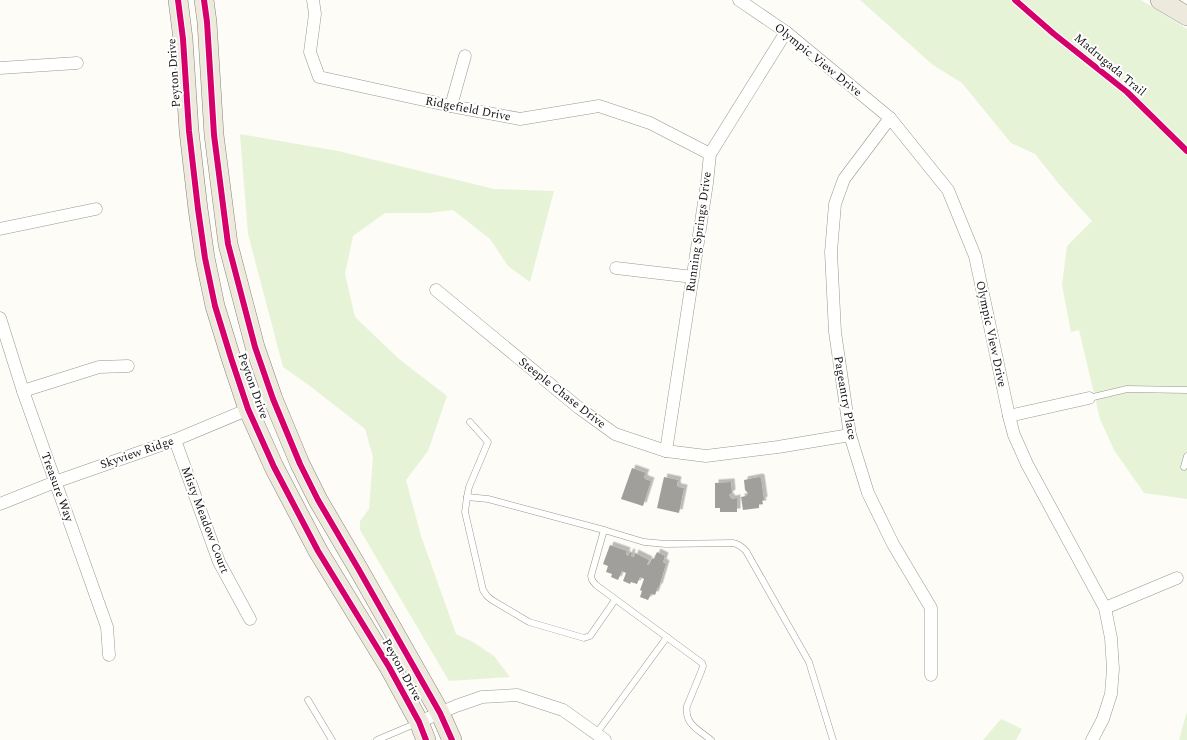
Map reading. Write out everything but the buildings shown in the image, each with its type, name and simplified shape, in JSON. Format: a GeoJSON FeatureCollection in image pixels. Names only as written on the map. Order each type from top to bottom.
{"type":"FeatureCollection","features":[{"type":"Feature","properties":{"kind":"main road","name":"Peyton Drive"},"geometry":{"type":"LineString","coordinates":[[178,0],[183,39],[190,139],[205,258],[215,306],[248,409],[274,467],[318,550],[388,667],[419,722],[426,740]]}},
{"type":"Feature","properties":{"kind":"main road","name":"Peyton Drive"},"geometry":{"type":"LineString","coordinates":[[204,0],[214,135],[228,244],[255,347],[273,399],[300,464],[318,500],[440,713],[452,740]]}},
{"type":"Feature","properties":{"kind":"main road"},"geometry":{"type":"LineString","coordinates":[[1160,0],[1187,16]]}},
{"type":"Feature","properties":{"kind":"street","name":"Ridgefield Drive"},"geometry":{"type":"LineString","coordinates":[[313,0],[315,14],[310,52],[319,77],[451,106],[520,119],[600,106],[650,123],[710,154]]}},
{"type":"Feature","properties":{"kind":"street","name":"Olympic View Drive"},"geometry":{"type":"LineString","coordinates":[[739,0],[786,32],[890,118],[948,190],[975,256],[1014,436],[1027,464],[1105,608],[1111,638],[1114,669],[1111,694],[1103,719],[1092,740]]}},
{"type":"Feature","properties":{"kind":"street","name":"Running Springs Drive"},"geometry":{"type":"LineString","coordinates":[[666,451],[707,183],[710,154],[786,32]]}},
{"type":"Feature","properties":{"kind":"street"},"geometry":{"type":"LineString","coordinates":[[451,106],[466,56]]}},
{"type":"Feature","properties":{"kind":"street"},"geometry":{"type":"LineString","coordinates":[[0,68],[77,63]]}},
{"type":"Feature","properties":{"kind":"street","name":"Pageantry Place"},"geometry":{"type":"LineString","coordinates":[[890,118],[844,179],[835,204],[831,252],[835,332],[850,435],[868,493],[893,544],[931,608],[931,675]]}},
{"type":"Feature","properties":{"kind":"street"},"geometry":{"type":"LineString","coordinates":[[0,228],[96,209]]}},
{"type":"Feature","properties":{"kind":"street"},"geometry":{"type":"LineString","coordinates":[[616,268],[693,277]]}},
{"type":"Feature","properties":{"kind":"street","name":"Steeple Chase Drive"},"geometry":{"type":"LineString","coordinates":[[436,290],[578,408],[615,434],[666,451],[706,456],[778,448],[850,435]]}},
{"type":"Feature","properties":{"kind":"street","name":"Treasure Way"},"geometry":{"type":"LineString","coordinates":[[0,318],[23,391],[107,627],[109,655]]}},
{"type":"Feature","properties":{"kind":"street"},"geometry":{"type":"LineString","coordinates":[[23,391],[99,367],[128,366]]}},
{"type":"Feature","properties":{"kind":"street"},"geometry":{"type":"LineString","coordinates":[[1009,416],[1089,398]]}},
{"type":"Feature","properties":{"kind":"street","name":"Skyview Ridge"},"geometry":{"type":"LineString","coordinates":[[0,504],[55,482],[175,440],[273,399]]}},
{"type":"Feature","properties":{"kind":"street","name":"Misty Meadow Court"},"geometry":{"type":"LineString","coordinates":[[175,440],[219,562],[250,619]]}},
{"type":"Feature","properties":{"kind":"street"},"geometry":{"type":"LineString","coordinates":[[1105,608],[1177,578]]}},
{"type":"Feature","properties":{"kind":"street"},"geometry":{"type":"LineString","coordinates":[[419,722],[456,706],[482,697],[517,695],[563,710],[601,737]]}},
{"type":"Feature","properties":{"kind":"lane"},"geometry":{"type":"LineString","coordinates":[[1089,398],[1127,389],[1187,390]]}},
{"type":"Feature","properties":{"kind":"lane"},"geometry":{"type":"LineString","coordinates":[[470,422],[488,442],[469,487],[465,512],[483,590],[492,600],[529,622],[584,638],[590,636],[615,600]]}},
{"type":"Feature","properties":{"kind":"lane"},"geometry":{"type":"LineString","coordinates":[[1184,467],[1187,456]]}},
{"type":"Feature","properties":{"kind":"lane"},"geometry":{"type":"LineString","coordinates":[[467,497],[488,499],[644,542],[666,544],[738,544],[746,551],[809,662],[833,740]]}},
{"type":"Feature","properties":{"kind":"lane"},"geometry":{"type":"LineString","coordinates":[[604,530],[591,576],[592,580],[615,600],[702,663],[703,666],[686,712],[689,721],[711,740]]}},
{"type":"Feature","properties":{"kind":"lane"},"geometry":{"type":"LineString","coordinates":[[601,737],[667,637]]}},
{"type":"Feature","properties":{"kind":"lane"},"geometry":{"type":"LineString","coordinates":[[308,700],[332,740]]}},
{"type":"Feature","properties":{"kind":"lane"},"geometry":{"type":"LineString","coordinates":[[377,740],[419,722]]}},
{"type":"Feature","properties":{"kind":"green space"},"geometry":{"type":"Polygon","coordinates":[[[860,0],[1141,0],[1187,29],[1187,499],[1144,493],[1114,450],[1100,419],[1079,330],[1071,332],[1062,285],[1067,246],[1092,221],[1035,154],[1011,143],[962,83],[933,65],[860,0]]]}},
{"type":"Feature","properties":{"kind":"green space"},"geometry":{"type":"Polygon","coordinates":[[[240,134],[338,151],[494,189],[554,191],[530,282],[508,266],[490,239],[453,210],[429,213],[385,213],[353,236],[345,274],[355,317],[399,359],[447,396],[428,451],[406,480],[421,536],[456,634],[473,642],[494,656],[510,677],[449,681],[360,530],[360,521],[369,509],[373,457],[365,429],[283,367],[248,234],[240,134]]]}},
{"type":"Feature","properties":{"kind":"green space"},"geometry":{"type":"Polygon","coordinates":[[[1187,712],[1187,740],[1179,740],[1186,715],[1187,712]]]}},
{"type":"Feature","properties":{"kind":"green space"},"geometry":{"type":"Polygon","coordinates":[[[1001,719],[1022,729],[1016,740],[983,740],[1001,719]]]}},
{"type":"Feature","properties":{"kind":"cycle path"},"geometry":{"type":"LineString","coordinates":[[178,0],[183,39],[189,131],[205,258],[215,306],[248,409],[274,467],[318,551],[389,667],[419,722],[426,740]]}},
{"type":"Feature","properties":{"kind":"cycle path"},"geometry":{"type":"LineString","coordinates":[[204,0],[207,22],[214,135],[228,244],[255,347],[273,399],[300,464],[318,500],[440,713],[452,740]]}},
{"type":"Feature","properties":{"kind":"cycle path","name":"Madrugada Trail"},"geometry":{"type":"LineString","coordinates":[[1015,0],[1054,34],[1127,92],[1187,151]]}}]}
